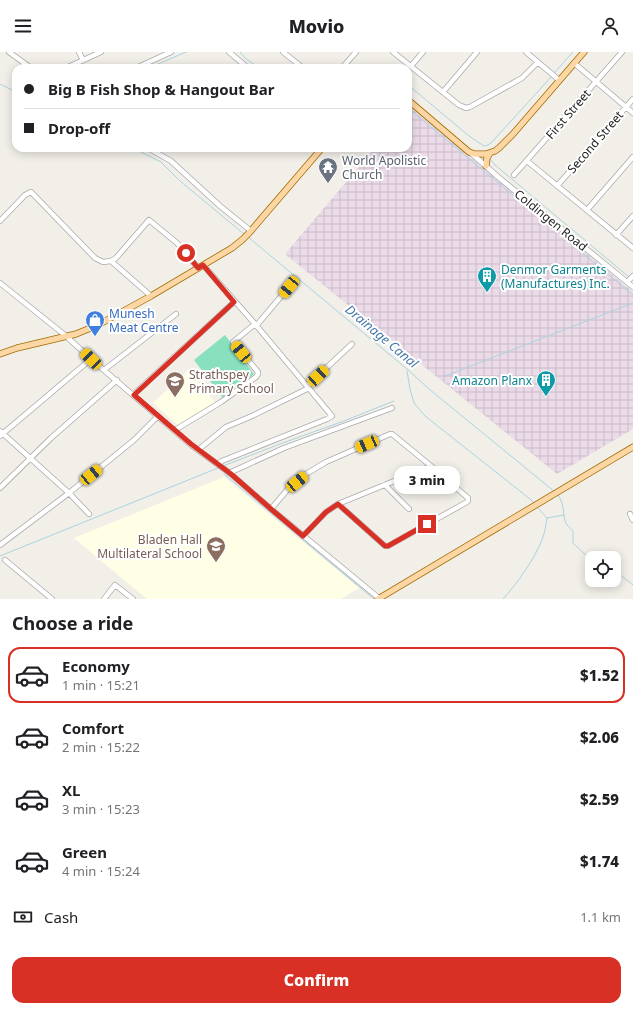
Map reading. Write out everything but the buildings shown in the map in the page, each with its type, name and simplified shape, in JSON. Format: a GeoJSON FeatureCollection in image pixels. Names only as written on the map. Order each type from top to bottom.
{"type":"FeatureCollection","features":[{"type":"Feature","properties":{"kind":"main road"},"geometry":{"type":"LineString","coordinates":[[412,103],[469,152],[475,154],[490,153],[499,148],[513,134],[584,52]]}},
{"type":"Feature","properties":{"kind":"main road"},"geometry":{"type":"LineString","coordinates":[[0,354],[17,348],[81,332],[98,325],[151,296],[232,248],[250,232],[319,152]]}},
{"type":"Feature","properties":{"kind":"main road"},"geometry":{"type":"LineString","coordinates":[[486,166],[487,158],[490,153]]}},
{"type":"Feature","properties":{"kind":"main road"},"geometry":{"type":"LineString","coordinates":[[379,599],[633,447]]}},
{"type":"Feature","properties":{"kind":"street"},"geometry":{"type":"LineString","coordinates":[[9,52],[25,64]]}},
{"type":"Feature","properties":{"kind":"street"},"geometry":{"type":"LineString","coordinates":[[80,52],[83,60]]}},
{"type":"Feature","properties":{"kind":"street"},"geometry":{"type":"LineString","coordinates":[[74,64],[101,52]]}},
{"type":"Feature","properties":{"kind":"street"},"geometry":{"type":"LineString","coordinates":[[145,64],[171,52]]}},
{"type":"Feature","properties":{"kind":"street"},"geometry":{"type":"LineString","coordinates":[[229,52],[243,64]]}},
{"type":"Feature","properties":{"kind":"street"},"geometry":{"type":"LineString","coordinates":[[283,52],[298,64]]}},
{"type":"Feature","properties":{"kind":"street"},"geometry":{"type":"LineString","coordinates":[[346,64],[356,52]]}},
{"type":"Feature","properties":{"kind":"street"},"geometry":{"type":"LineString","coordinates":[[394,52],[409,64]]}},
{"type":"Feature","properties":{"kind":"street"},"geometry":{"type":"LineString","coordinates":[[412,65],[423,52]]}},
{"type":"Feature","properties":{"kind":"street"},"geometry":{"type":"LineString","coordinates":[[443,92],[477,52]]}},
{"type":"Feature","properties":{"kind":"street"},"geometry":{"type":"LineString","coordinates":[[526,52],[559,80]]}},
{"type":"Feature","properties":{"kind":"street","name":"First Street"},"geometry":{"type":"LineString","coordinates":[[514,175],[622,52]]}},
{"type":"Feature","properties":{"kind":"street"},"geometry":{"type":"LineString","coordinates":[[412,67],[462,107],[466,108],[522,78],[538,62]]}},
{"type":"Feature","properties":{"kind":"street"},"geometry":{"type":"LineString","coordinates":[[574,64],[633,113]]}},
{"type":"Feature","properties":{"kind":"street","name":"Second Street"},"geometry":{"type":"LineString","coordinates":[[557,186],[633,99]]}},
{"type":"Feature","properties":{"kind":"street"},"geometry":{"type":"LineString","coordinates":[[155,152],[170,161],[250,232]]}},
{"type":"Feature","properties":{"kind":"street","name":"Coldingen Road"},"geometry":{"type":"LineString","coordinates":[[469,152],[630,279],[633,287]]}},
{"type":"Feature","properties":{"kind":"street"},"geometry":{"type":"LineString","coordinates":[[587,210],[633,157]]}},
{"type":"Feature","properties":{"kind":"street"},"geometry":{"type":"LineString","coordinates":[[527,161],[633,248]]}},
{"type":"Feature","properties":{"kind":"street"},"geometry":{"type":"LineString","coordinates":[[0,221],[25,195],[31,192],[95,258],[103,262],[111,262],[149,220],[177,243],[256,325],[332,416],[217,464]]}},
{"type":"Feature","properties":{"kind":"street"},"geometry":{"type":"LineString","coordinates":[[616,235],[633,216]]}},
{"type":"Feature","properties":{"kind":"street"},"geometry":{"type":"LineString","coordinates":[[111,262],[151,296]]}},
{"type":"Feature","properties":{"kind":"street"},"geometry":{"type":"LineString","coordinates":[[0,283],[66,336],[198,450],[229,473],[379,599]]}},
{"type":"Feature","properties":{"kind":"street"},"geometry":{"type":"LineString","coordinates":[[175,430],[221,402],[256,377],[258,372],[233,342],[256,325],[289,287]]}},
{"type":"Feature","properties":{"kind":"street"},"geometry":{"type":"LineString","coordinates":[[134,395],[234,302]]}},
{"type":"Feature","properties":{"kind":"street"},"geometry":{"type":"LineString","coordinates":[[104,370],[176,314]]}},
{"type":"Feature","properties":{"kind":"street"},"geometry":{"type":"LineString","coordinates":[[198,450],[226,427],[252,416],[308,387],[352,344]]}},
{"type":"Feature","properties":{"kind":"street"},"geometry":{"type":"LineString","coordinates":[[89,514],[69,493],[1,433],[91,359]]}},
{"type":"Feature","properties":{"kind":"street"},"geometry":{"type":"LineString","coordinates":[[0,488],[51,438],[117,380]]}},
{"type":"Feature","properties":{"kind":"street"},"geometry":{"type":"LineString","coordinates":[[229,473],[284,448],[392,408]]}},
{"type":"Feature","properties":{"kind":"street"},"geometry":{"type":"LineString","coordinates":[[0,545],[69,493],[134,440],[158,416]]}},
{"type":"Feature","properties":{"kind":"street"},"geometry":{"type":"LineString","coordinates":[[271,509],[288,489],[306,474],[326,462],[390,434],[392,434],[468,498],[467,502],[388,546],[385,546],[338,504]]}},
{"type":"Feature","properties":{"kind":"street"},"geometry":{"type":"LineString","coordinates":[[303,536],[326,512],[338,504],[431,466]]}},
{"type":"Feature","properties":{"kind":"street"},"geometry":{"type":"LineString","coordinates":[[385,485],[409,509]]}},
{"type":"Feature","properties":{"kind":"street"},"geometry":{"type":"LineString","coordinates":[[630,514],[633,520]]}},
{"type":"Feature","properties":{"kind":"street"},"geometry":{"type":"LineString","coordinates":[[5,560],[52,599]]}},
{"type":"Feature","properties":{"kind":"street"},"geometry":{"type":"LineString","coordinates":[[104,599],[116,585],[133,599]]}},
{"type":"Feature","properties":{"kind":"shaded area"},"geometry":{"type":"Polygon","coordinates":[[[412,109],[633,292],[633,429],[557,474],[285,254],[372,152],[412,152],[412,109]]]}},
{"type":"Feature","properties":{"kind":"shaded area","name":"Strathspey Primary School"},"geometry":{"type":"Polygon","coordinates":[[[188,370],[216,403],[179,426],[153,403],[188,370]]]}},
{"type":"Feature","properties":{"kind":"shaded area","name":"Bladen Hall Multilateral School"},"geometry":{"type":"Polygon","coordinates":[[[224,477],[359,588],[341,599],[147,599],[74,538],[224,477]]]}},
{"type":"Feature","properties":{"kind":"green space"},"geometry":{"type":"Polygon","coordinates":[[[225,335],[254,374],[223,398],[194,360],[225,335]]]}},
{"type":"Feature","properties":{"kind":"waterway"},"geometry":{"type":"LineString","coordinates":[[158,64],[186,52]]}},
{"type":"Feature","properties":{"kind":"waterway"},"geometry":{"type":"LineString","coordinates":[[240,52],[253,64]]}},
{"type":"Feature","properties":{"kind":"waterway"},"geometry":{"type":"LineString","coordinates":[[554,73],[573,52]]}},
{"type":"Feature","properties":{"kind":"waterway"},"geometry":{"type":"LineString","coordinates":[[412,88],[469,136],[484,146],[491,143],[552,76]]}},
{"type":"Feature","properties":{"kind":"waterway","name":"Drainage Canal"},"geometry":{"type":"LineString","coordinates":[[0,84],[12,90]]}},
{"type":"Feature","properties":{"kind":"waterway"},"geometry":{"type":"LineString","coordinates":[[412,111],[633,295]]}},
{"type":"Feature","properties":{"kind":"waterway","name":"Drainage Canal"},"geometry":{"type":"LineString","coordinates":[[141,152],[161,162],[180,181],[244,234]]}},
{"type":"Feature","properties":{"kind":"waterway"},"geometry":{"type":"LineString","coordinates":[[490,159],[495,165],[629,277]]}},
{"type":"Feature","properties":{"kind":"waterway","name":"Drainage Canal"},"geometry":{"type":"LineString","coordinates":[[248,237],[429,389],[555,492]]}},
{"type":"Feature","properties":{"kind":"waterway"},"geometry":{"type":"LineString","coordinates":[[445,376],[633,303]]}},
{"type":"Feature","properties":{"kind":"waterway"},"geometry":{"type":"LineString","coordinates":[[407,371],[414,403],[425,416],[534,503]]}},
{"type":"Feature","properties":{"kind":"waterway"},"geometry":{"type":"LineString","coordinates":[[223,466],[394,401]]}},
{"type":"Feature","properties":{"kind":"waterway"},"geometry":{"type":"LineString","coordinates":[[0,556],[218,468]]}},
{"type":"Feature","properties":{"kind":"waterway"},"geometry":{"type":"LineString","coordinates":[[224,474],[374,599]]}},
{"type":"Feature","properties":{"kind":"waterway","name":"Drainage Canal"},"geometry":{"type":"LineString","coordinates":[[558,495],[562,504],[566,522],[573,531],[573,543],[585,554]]}},
{"type":"Feature","properties":{"kind":"waterway"},"geometry":{"type":"LineString","coordinates":[[537,507],[547,518]]}},
{"type":"Feature","properties":{"kind":"waterway"},"geometry":{"type":"LineString","coordinates":[[503,599],[520,578],[536,553],[543,537],[547,518],[564,515]]}},
{"type":"Feature","properties":{"kind":"waterway","name":"Drainage Canal"},"geometry":{"type":"LineString","coordinates":[[621,576],[633,585]]}},
{"type":"Feature","properties":{"kind":"place","name":"World Apolistic Church"},"geometry":{"type":"Point","coordinates":[328,184]}},
{"type":"Feature","properties":{"kind":"place","name":"Denmor Garments (Manufactures) Inc."},"geometry":{"type":"Point","coordinates":[487,293]}},
{"type":"Feature","properties":{"kind":"place","name":"Munesh Meat Centre"},"geometry":{"type":"Point","coordinates":[95,337]}},
{"type":"Feature","properties":{"kind":"place","name":"Amazon Planx"},"geometry":{"type":"Point","coordinates":[546,397]}},
{"type":"Feature","properties":{"kind":"place","name":"Strathspey Primary School"},"geometry":{"type":"Point","coordinates":[175,398]}},
{"type":"Feature","properties":{"kind":"place","name":"Bladen Hall Multilateral School"},"geometry":{"type":"Point","coordinates":[216,563]}},
{"type":"Feature","properties":{"kind":"route"},"geometry":{"type":"LineString","coordinates":[[186,253],[198,268],[203,265],[234,302],[134,395],[191,444],[231,474],[303,536],[326,512],[338,504],[385,546],[388,546],[427,524]]}}]}
